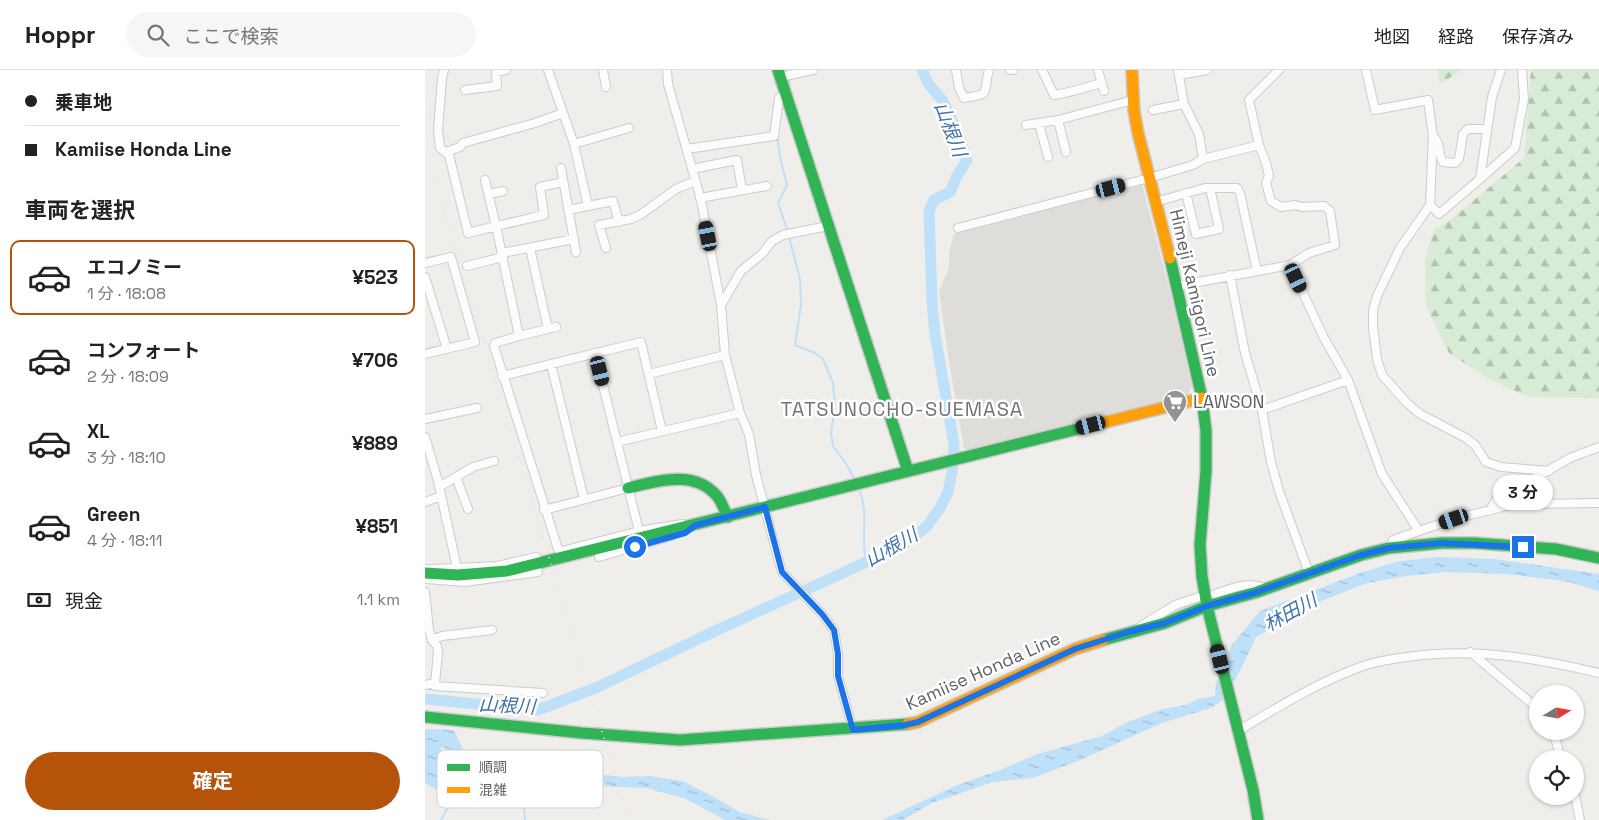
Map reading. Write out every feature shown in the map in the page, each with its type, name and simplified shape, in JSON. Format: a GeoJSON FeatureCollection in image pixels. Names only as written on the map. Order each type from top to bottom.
{"type":"FeatureCollection","features":[{"type":"Feature","properties":{"kind":"main road","name":"Himeji Kamigori Line"},"geometry":{"type":"LineString","coordinates":[[1132,70],[1133,100],[1138,133],[1177,286],[1202,398],[1206,431],[1206,471],[1200,544],[1203,602],[1211,623],[1253,790],[1258,820]]}},
{"type":"Feature","properties":{"kind":"main road"},"geometry":{"type":"LineString","coordinates":[[779,74],[908,471]]}},
{"type":"Feature","properties":{"kind":"main road"},"geometry":{"type":"LineString","coordinates":[[425,572],[458,575],[507,571],[1202,398]]}},
{"type":"Feature","properties":{"kind":"main road"},"geometry":{"type":"LineString","coordinates":[[628,488],[682,478],[696,481],[716,494],[728,517]]}},
{"type":"Feature","properties":{"kind":"main road","name":"Kamiise Honda Line"},"geometry":{"type":"LineString","coordinates":[[425,717],[572,732],[679,740],[853,730],[905,725],[918,722],[1075,649],[1165,623],[1203,602],[1266,589],[1361,555],[1389,548],[1442,543],[1474,544],[1556,549],[1599,558]]}},
{"type":"Feature","properties":{"kind":"street"},"geometry":{"type":"LineString","coordinates":[[445,70],[442,78],[438,130],[440,148],[449,155],[468,233],[544,215],[540,187],[563,182]]}},
{"type":"Feature","properties":{"kind":"street"},"geometry":{"type":"LineString","coordinates":[[465,90],[497,86],[496,72],[506,70]]}},
{"type":"Feature","properties":{"kind":"street"},"geometry":{"type":"LineString","coordinates":[[549,70],[574,144],[588,206]]}},
{"type":"Feature","properties":{"kind":"street"},"geometry":{"type":"LineString","coordinates":[[603,70],[606,87]]}},
{"type":"Feature","properties":{"kind":"street"},"geometry":{"type":"LineString","coordinates":[[667,70],[668,84],[700,198],[721,305],[725,354],[740,413],[749,434],[756,475],[782,572],[822,614],[834,630],[838,654],[838,676],[853,730]]}},
{"type":"Feature","properties":{"kind":"street"},"geometry":{"type":"LineString","coordinates":[[779,74],[813,70]]}},
{"type":"Feature","properties":{"kind":"street"},"geometry":{"type":"LineString","coordinates":[[956,70],[959,88],[964,98],[981,95],[986,91],[989,70]]}},
{"type":"Feature","properties":{"kind":"street"},"geometry":{"type":"LineString","coordinates":[[1042,70],[1054,95],[1065,94],[1076,89],[1102,83]]}},
{"type":"Feature","properties":{"kind":"street"},"geometry":{"type":"LineString","coordinates":[[1098,70],[1104,91]]}},
{"type":"Feature","properties":{"kind":"street"},"geometry":{"type":"LineString","coordinates":[[1203,159],[1199,134],[1184,104],[1178,73],[1207,70]]}},
{"type":"Feature","properties":{"kind":"street"},"geometry":{"type":"LineString","coordinates":[[1177,286],[1290,265],[1309,253],[1335,244],[1329,211],[1324,206],[1302,207],[1295,205],[1281,207],[1271,201],[1266,183],[1269,176],[1259,146],[1249,100],[1279,70]]}},
{"type":"Feature","properties":{"kind":"street"},"geometry":{"type":"LineString","coordinates":[[1366,70],[1375,110],[1427,100],[1433,136],[1430,205],[1400,248],[1377,296],[1373,312],[1377,359],[1382,375],[1407,403],[1420,414],[1466,438],[1475,445],[1486,462],[1501,467],[1549,470]]}},
{"type":"Feature","properties":{"kind":"street"},"geometry":{"type":"LineString","coordinates":[[1480,179],[1492,97],[1501,70]]}},
{"type":"Feature","properties":{"kind":"street"},"geometry":{"type":"LineString","coordinates":[[1430,205],[1439,214],[1515,148],[1524,99],[1522,70]]}},
{"type":"Feature","properties":{"kind":"street"},"geometry":{"type":"LineString","coordinates":[[687,149],[774,136],[776,106],[779,98],[786,95]]}},
{"type":"Feature","properties":{"kind":"street"},"geometry":{"type":"LineString","coordinates":[[1026,125],[1058,120],[1133,100]]}},
{"type":"Feature","properties":{"kind":"street"},"geometry":{"type":"LineString","coordinates":[[1153,110],[1184,104]]}},
{"type":"Feature","properties":{"kind":"street"},"geometry":{"type":"LineString","coordinates":[[445,152],[459,147],[463,142],[535,123],[563,113]]}},
{"type":"Feature","properties":{"kind":"street"},"geometry":{"type":"LineString","coordinates":[[1058,120],[1066,152]]}},
{"type":"Feature","properties":{"kind":"street"},"geometry":{"type":"LineString","coordinates":[[1039,124],[1048,157]]}},
{"type":"Feature","properties":{"kind":"street"},"geometry":{"type":"LineString","coordinates":[[574,144],[629,128]]}},
{"type":"Feature","properties":{"kind":"street"},"geometry":{"type":"LineString","coordinates":[[1433,136],[1440,146],[1440,159],[1443,162],[1455,163],[1459,159],[1463,134],[1469,129],[1486,129]]}},
{"type":"Feature","properties":{"kind":"street"},"geometry":{"type":"LineString","coordinates":[[958,228],[1193,166],[1203,159],[1259,146]]}},
{"type":"Feature","properties":{"kind":"street"},"geometry":{"type":"LineString","coordinates":[[692,169],[737,160],[742,190]]}},
{"type":"Feature","properties":{"kind":"street"},"geometry":{"type":"LineString","coordinates":[[561,168],[576,252]]}},
{"type":"Feature","properties":{"kind":"street"},"geometry":{"type":"LineString","coordinates":[[485,180],[503,255],[519,336]]}},
{"type":"Feature","properties":{"kind":"street"},"geometry":{"type":"LineString","coordinates":[[605,248],[599,225],[619,222],[640,215],[676,189],[695,181]]}},
{"type":"Feature","properties":{"kind":"street"},"geometry":{"type":"LineString","coordinates":[[700,198],[767,186]]}},
{"type":"Feature","properties":{"kind":"street"},"geometry":{"type":"LineString","coordinates":[[1155,202],[1210,188],[1237,188],[1240,193],[1257,271]]}},
{"type":"Feature","properties":{"kind":"street"},"geometry":{"type":"LineString","coordinates":[[1186,193],[1196,234],[1219,229],[1210,188]]}},
{"type":"Feature","properties":{"kind":"street"},"geometry":{"type":"LineString","coordinates":[[489,194],[503,191]]}},
{"type":"Feature","properties":{"kind":"street"},"geometry":{"type":"LineString","coordinates":[[568,210],[613,201],[619,222]]}},
{"type":"Feature","properties":{"kind":"street"},"geometry":{"type":"LineString","coordinates":[[721,305],[741,271],[762,254],[772,241],[783,235],[828,226]]}},
{"type":"Feature","properties":{"kind":"street"},"geometry":{"type":"LineString","coordinates":[[467,266],[503,255],[574,239]]}},
{"type":"Feature","properties":{"kind":"street"},"geometry":{"type":"LineString","coordinates":[[531,248],[552,328],[495,343],[493,346],[558,549],[562,550],[639,531],[686,523],[696,525]]}},
{"type":"Feature","properties":{"kind":"street"},"geometry":{"type":"LineString","coordinates":[[425,263],[451,257],[475,342],[425,354]]}},
{"type":"Feature","properties":{"kind":"street"},"geometry":{"type":"LineString","coordinates":[[1290,265],[1324,338],[1348,380],[1382,474],[1419,531]]}},
{"type":"Feature","properties":{"kind":"street"},"geometry":{"type":"LineString","coordinates":[[1230,275],[1245,353],[1262,410],[1271,462],[1279,490],[1309,573]]}},
{"type":"Feature","properties":{"kind":"street"},"geometry":{"type":"LineString","coordinates":[[425,277],[447,349]]}},
{"type":"Feature","properties":{"kind":"street"},"geometry":{"type":"LineString","coordinates":[[502,376],[641,342],[662,431]]}},
{"type":"Feature","properties":{"kind":"street"},"geometry":{"type":"LineString","coordinates":[[595,353],[639,531]]}},
{"type":"Feature","properties":{"kind":"street"},"geometry":{"type":"LineString","coordinates":[[649,374],[725,354]]}},
{"type":"Feature","properties":{"kind":"street"},"geometry":{"type":"LineString","coordinates":[[551,364],[584,499]]}},
{"type":"Feature","properties":{"kind":"street"},"geometry":{"type":"LineString","coordinates":[[1262,410],[1348,380]]}},
{"type":"Feature","properties":{"kind":"street"},"geometry":{"type":"LineString","coordinates":[[425,419],[477,408]]}},
{"type":"Feature","properties":{"kind":"street"},"geometry":{"type":"LineString","coordinates":[[617,442],[740,413]]}},
{"type":"Feature","properties":{"kind":"street"},"geometry":{"type":"LineString","coordinates":[[425,437],[440,491],[457,568]]}},
{"type":"Feature","properties":{"kind":"street"},"geometry":{"type":"LineString","coordinates":[[1490,510],[1496,500],[1570,458],[1599,447]]}},
{"type":"Feature","properties":{"kind":"street"},"geometry":{"type":"LineString","coordinates":[[425,502],[473,467],[494,461]]}},
{"type":"Feature","properties":{"kind":"street"},"geometry":{"type":"LineString","coordinates":[[457,477],[468,509]]}},
{"type":"Feature","properties":{"kind":"street"},"geometry":{"type":"LineString","coordinates":[[544,510],[628,488]]}},
{"type":"Feature","properties":{"kind":"street"},"geometry":{"type":"LineString","coordinates":[[1389,548],[1393,540],[1454,519],[1515,504],[1599,503]]}},
{"type":"Feature","properties":{"kind":"street"},"geometry":{"type":"LineString","coordinates":[[599,557],[685,533],[696,525]]}},
{"type":"Feature","properties":{"kind":"street"},"geometry":{"type":"LineString","coordinates":[[425,572],[436,568],[497,566],[536,557]]}},
{"type":"Feature","properties":{"kind":"street"},"geometry":{"type":"LineString","coordinates":[[425,579],[465,582],[537,572]]}},
{"type":"Feature","properties":{"kind":"street"},"geometry":{"type":"LineString","coordinates":[[1215,594],[1250,585],[1259,585],[1266,589]]}},
{"type":"Feature","properties":{"kind":"street"},"geometry":{"type":"LineString","coordinates":[[425,592],[429,630],[438,652],[435,683],[429,685]]}},
{"type":"Feature","properties":{"kind":"street"},"geometry":{"type":"LineString","coordinates":[[432,640],[442,636],[491,630]]}},
{"type":"Feature","properties":{"kind":"street"},"geometry":{"type":"LineString","coordinates":[[1470,652],[1529,701]]}},
{"type":"Feature","properties":{"kind":"street"},"geometry":{"type":"LineString","coordinates":[[1238,731],[1316,686],[1364,666],[1389,660],[1434,653],[1493,653],[1599,673]]}},
{"type":"Feature","properties":{"kind":"street"},"geometry":{"type":"LineString","coordinates":[[429,685],[543,693]]}},
{"type":"Feature","properties":{"kind":"street"},"geometry":{"type":"LineString","coordinates":[[1577,805],[1580,820]]}},
{"type":"Feature","properties":{"kind":"shaded area"},"geometry":{"type":"Polygon","coordinates":[[[1142,184],[1175,311],[1192,387],[1187,396],[967,450],[964,448],[939,291],[949,268],[949,253],[954,234],[958,231],[1142,184]]]}},
{"type":"Feature","properties":{"kind":"green space"},"geometry":{"type":"Polygon","coordinates":[[[1437,70],[1462,70],[1440,84],[1437,70]]]}},
{"type":"Feature","properties":{"kind":"green space"},"geometry":{"type":"Polygon","coordinates":[[[1531,70],[1599,70],[1599,398],[1529,397],[1489,379],[1449,353],[1426,306],[1425,260],[1434,230],[1454,217],[1524,158],[1531,70]]]}},
{"type":"Feature","properties":{"kind":"water","name":"林田川"},"geometry":{"type":"Polygon","coordinates":[[[1438,557],[1494,559],[1599,574],[1599,591],[1569,582],[1508,574],[1446,572],[1406,576],[1367,583],[1316,603],[1256,637],[1233,683],[1221,701],[1211,708],[1162,723],[1078,761],[1033,778],[993,782],[932,803],[903,820],[882,820],[955,786],[1038,754],[1102,736],[1125,723],[1162,709],[1186,705],[1199,699],[1215,696],[1216,683],[1232,645],[1260,611],[1360,573],[1400,561],[1438,557]]]}},
{"type":"Feature","properties":{"kind":"water"},"geometry":{"type":"Polygon","coordinates":[[[425,729],[454,730],[463,750],[450,750],[441,747],[441,750],[437,750],[437,790],[425,783],[425,729]]]}},
{"type":"Feature","properties":{"kind":"water"},"geometry":{"type":"Polygon","coordinates":[[[603,775],[623,777],[650,776],[682,781],[740,812],[770,820],[725,820],[684,798],[646,788],[603,786],[603,775]]]}},
{"type":"Feature","properties":{"kind":"waterway","name":"山根川"},"geometry":{"type":"LineString","coordinates":[[425,699],[538,710],[598,687],[845,572],[909,541],[927,526],[940,508],[948,492],[954,444],[935,334],[929,211],[934,200],[950,192],[967,160],[960,138],[943,101],[928,83],[922,70]]}},
{"type":"Feature","properties":{"kind":"waterway"},"geometry":{"type":"LineString","coordinates":[[788,77],[790,82]]}},
{"type":"Feature","properties":{"kind":"waterway"},"geometry":{"type":"LineString","coordinates":[[777,135],[787,185],[778,203],[788,232]]}},
{"type":"Feature","properties":{"kind":"waterway"},"geometry":{"type":"LineString","coordinates":[[789,237],[800,279],[801,305],[795,345],[815,353],[823,359],[833,383],[835,405],[831,434],[833,446],[847,465],[854,479]]}},
{"type":"Feature","properties":{"kind":"waterway"},"geometry":{"type":"LineString","coordinates":[[858,488],[862,496],[864,514],[864,552],[866,561]]}},
{"type":"Feature","properties":{"kind":"waterway"},"geometry":{"type":"LineString","coordinates":[[441,820],[448,808]]}},
{"type":"Feature","properties":{"kind":"waterway"},"geometry":{"type":"LineString","coordinates":[[524,808],[525,820]]}},
{"type":"Feature","properties":{"kind":"railway"},"geometry":{"type":"LineString","coordinates":[[434,70],[431,140],[443,209],[629,820]]}},
{"type":"Feature","properties":{"kind":"traffic: fast"},"geometry":{"type":"LineString","coordinates":[[778,70],[908,471]]}},
{"type":"Feature","properties":{"kind":"traffic: fast"},"geometry":{"type":"LineString","coordinates":[[1170,258],[1202,398],[1206,431],[1206,471],[1200,545],[1202,577],[1207,606],[1253,790],[1258,820]]}},
{"type":"Feature","properties":{"kind":"traffic: fast"},"geometry":{"type":"LineString","coordinates":[[425,573],[458,575],[507,571],[1098,424]]}},
{"type":"Feature","properties":{"kind":"traffic: fast"},"geometry":{"type":"LineString","coordinates":[[628,488],[663,480],[675,479],[697,482],[717,496],[728,517]]}},
{"type":"Feature","properties":{"kind":"traffic: fast"},"geometry":{"type":"LineString","coordinates":[[1103,640],[1165,623],[1207,606],[1257,592],[1361,555],[1389,548],[1442,543],[1474,543],[1556,549],[1599,558]]}},
{"type":"Feature","properties":{"kind":"traffic: fast"},"geometry":{"type":"LineString","coordinates":[[425,717],[582,733],[680,740],[908,724]]}},
{"type":"Feature","properties":{"kind":"traffic: slow"},"geometry":{"type":"LineString","coordinates":[[1132,70],[1134,111],[1138,133],[1170,258]]}},
{"type":"Feature","properties":{"kind":"traffic: slow"},"geometry":{"type":"LineString","coordinates":[[1098,424],[1202,398]]}},
{"type":"Feature","properties":{"kind":"traffic: slow"},"geometry":{"type":"LineString","coordinates":[[908,724],[918,722],[1075,649],[1103,640]]}},
{"type":"Feature","properties":{"kind":"place","name":"LAWSON"},"geometry":{"type":"Point","coordinates":[1175,423]}},
{"type":"Feature","properties":{"kind":"district","name":"TATSUNOCHO-SUEMASA"},"geometry":{"type":"Point","coordinates":[902,409]}},
{"type":"Feature","properties":{"kind":"route"},"geometry":{"type":"LineString","coordinates":[[635,547],[685,533],[696,525],[765,507],[782,572],[822,614],[834,630],[837,641],[838,676],[853,730],[918,722],[1075,649],[1165,623],[1207,606],[1257,592],[1361,555],[1389,548],[1442,543],[1523,547]]}}]}
